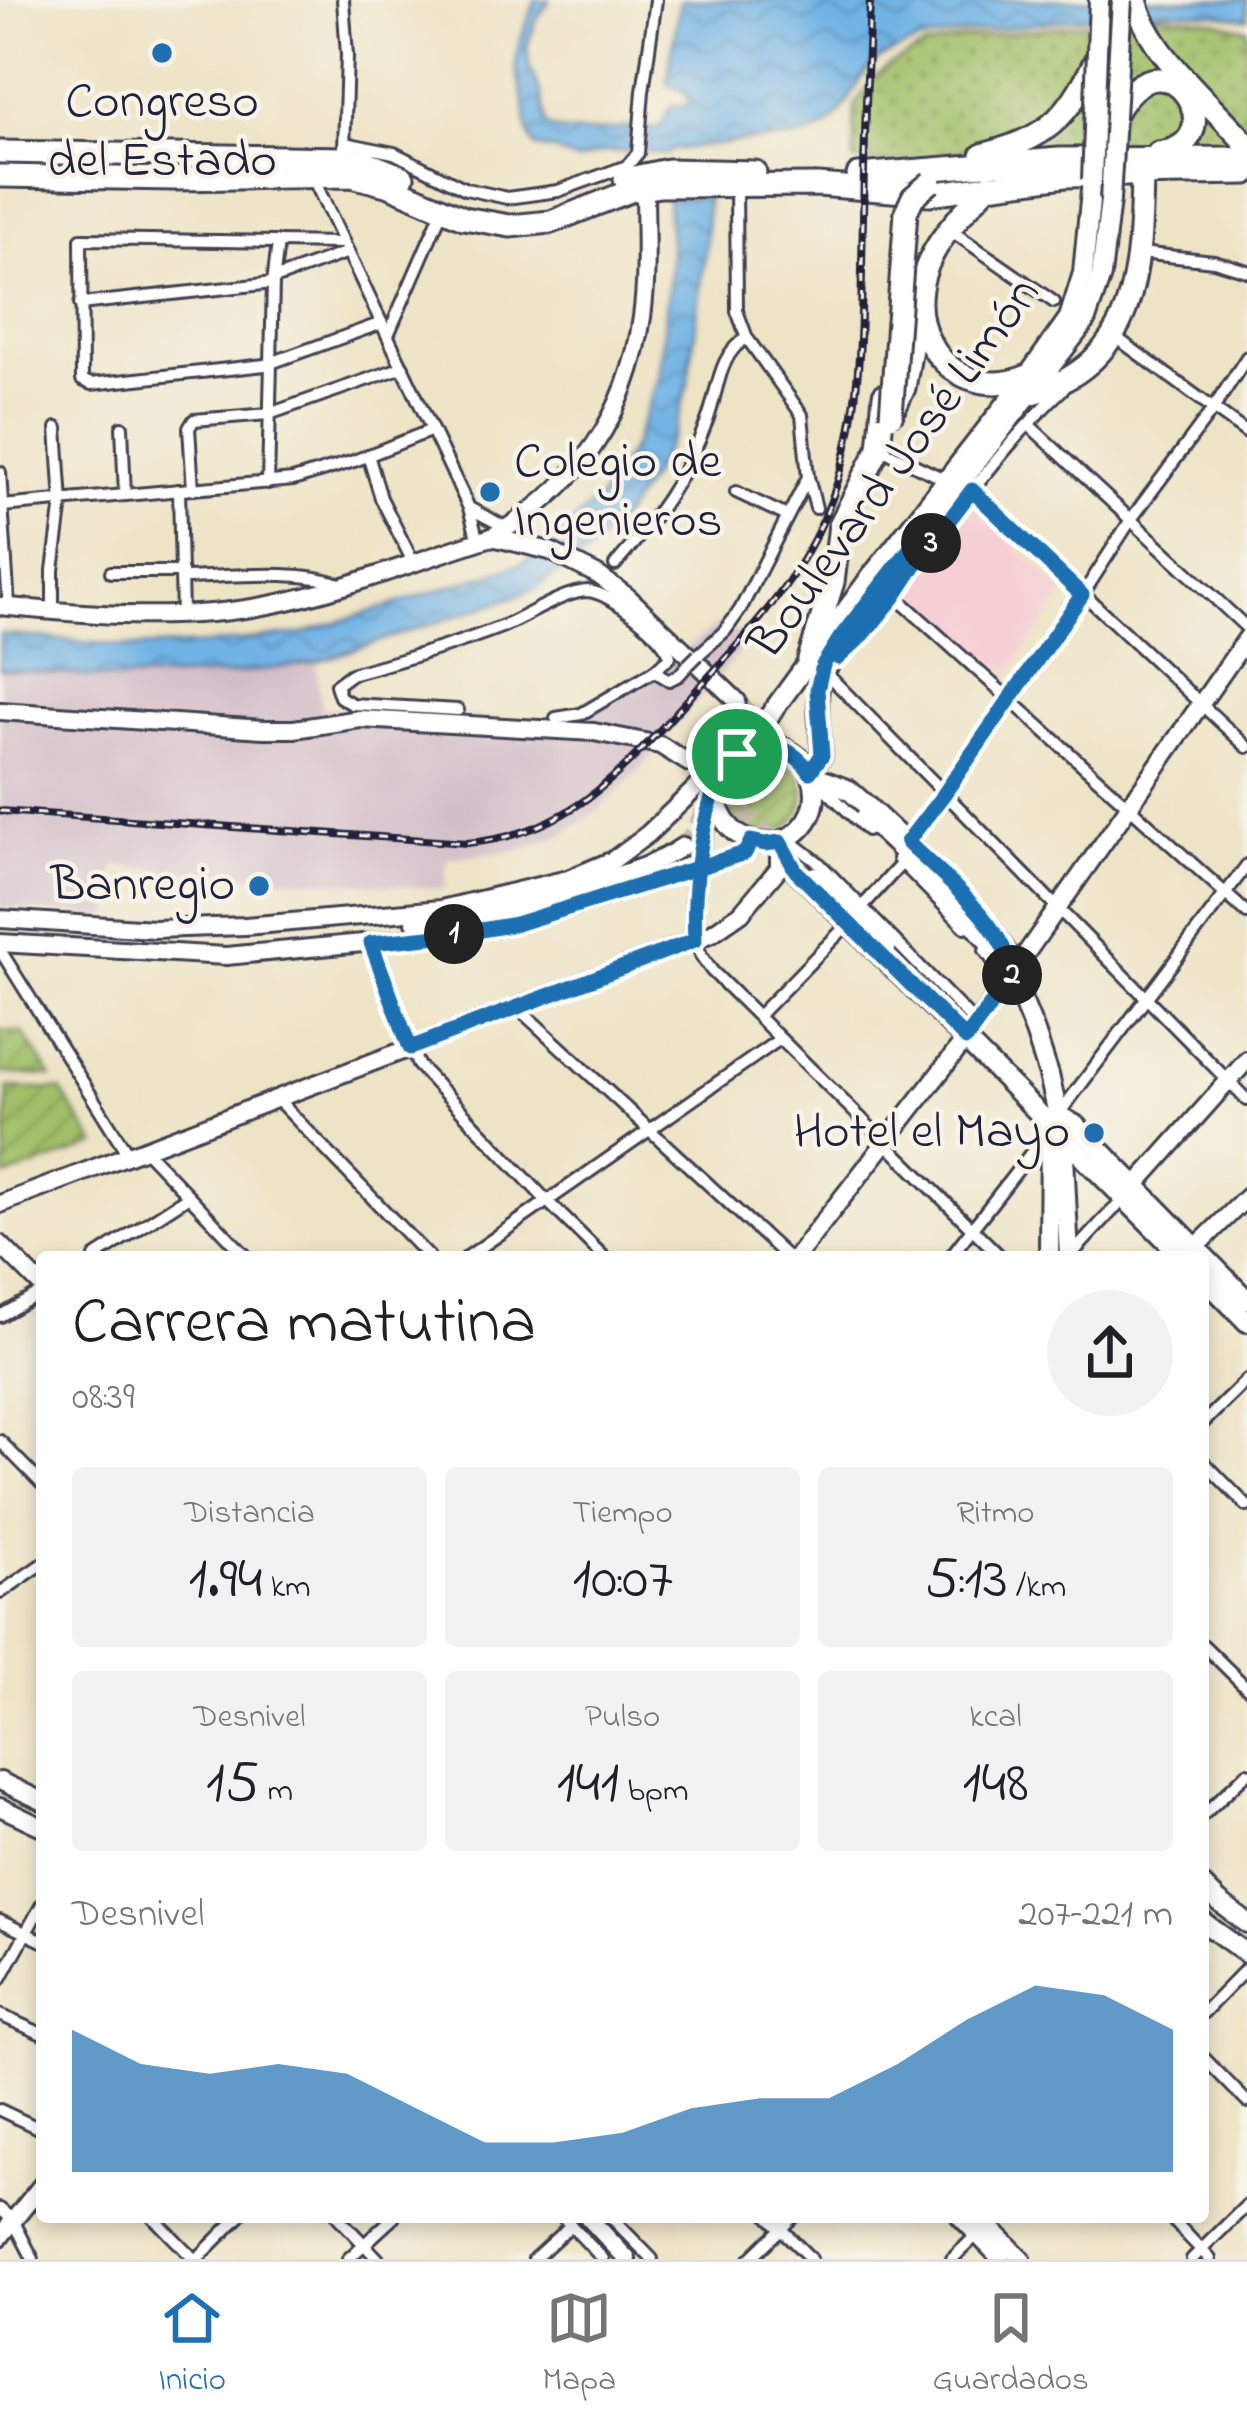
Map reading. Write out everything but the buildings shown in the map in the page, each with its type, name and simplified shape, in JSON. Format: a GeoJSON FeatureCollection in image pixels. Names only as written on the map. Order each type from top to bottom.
{"type":"FeatureCollection","features":[{"type":"Feature","properties":{"kind":"highway"},"geometry":{"type":"LineString","coordinates":[[1136,0],[1161,50],[1247,145]]}},
{"type":"Feature","properties":{"kind":"highway"},"geometry":{"type":"LineString","coordinates":[[890,420],[905,212],[913,197],[932,182],[1050,128],[1076,99],[1095,61]]}},
{"type":"Feature","properties":{"kind":"highway"},"geometry":{"type":"LineString","coordinates":[[723,180],[818,185],[932,182],[1092,164],[1169,152],[1184,144],[1195,124],[1192,102],[1177,85],[1162,79],[1142,83],[1116,112]]}},
{"type":"Feature","properties":{"kind":"highway"},"geometry":{"type":"LineString","coordinates":[[0,176],[81,166],[344,151],[458,202],[499,211],[555,206],[621,180],[839,175],[989,185],[1065,176],[1247,173]]}},
{"type":"Feature","properties":{"kind":"highway"},"geometry":{"type":"LineString","coordinates":[[0,152],[174,178],[312,175],[370,179],[442,211],[487,224],[530,225],[577,214],[660,182]]}},
{"type":"Feature","properties":{"kind":"highway"},"geometry":{"type":"LineString","coordinates":[[1092,164],[1247,158]]}},
{"type":"Feature","properties":{"kind":"highway"},"geometry":{"type":"LineString","coordinates":[[919,302],[928,341],[957,373],[971,380],[1048,389],[1076,373],[1113,337],[1129,303],[1140,253],[1142,176]]}},
{"type":"Feature","properties":{"kind":"highway"},"geometry":{"type":"LineString","coordinates":[[932,182],[946,209],[950,230]]}},
{"type":"Feature","properties":{"kind":"highway"},"geometry":{"type":"LineString","coordinates":[[818,185],[880,194],[892,205],[895,242],[879,448]]}},
{"type":"Feature","properties":{"kind":"highway"},"geometry":{"type":"LineString","coordinates":[[825,664],[840,525],[902,397],[926,269],[950,230],[989,185]]}},
{"type":"Feature","properties":{"kind":"highway"},"geometry":{"type":"LineString","coordinates":[[910,358],[921,351],[936,353]]}},
{"type":"Feature","properties":{"kind":"main road","name":"Boulevard José Limón"},"geometry":{"type":"LineString","coordinates":[[811,774],[822,755],[817,690],[829,653],[1029,385],[1076,303],[1089,218],[1099,0]]}},
{"type":"Feature","properties":{"kind":"main road","name":"Boulevard José Limón"},"geometry":{"type":"LineString","coordinates":[[731,761],[825,664],[946,480],[1073,340],[1093,304],[1110,200],[1122,0]]}},
{"type":"Feature","properties":{"kind":"main road"},"geometry":{"type":"LineString","coordinates":[[4,607],[136,616],[268,605],[345,586],[495,537],[572,474],[608,428],[628,380],[642,318],[660,182]]}},
{"type":"Feature","properties":{"kind":"main road"},"geometry":{"type":"LineString","coordinates":[[495,537],[606,570],[736,701]]}},
{"type":"Feature","properties":{"kind":"main road"},"geometry":{"type":"LineString","coordinates":[[825,664],[894,580],[909,550]]}},
{"type":"Feature","properties":{"kind":"main road"},"geometry":{"type":"LineString","coordinates":[[796,1251],[971,1032],[1247,638]]}},
{"type":"Feature","properties":{"kind":"main road"},"geometry":{"type":"LineString","coordinates":[[0,710],[263,729],[360,718],[460,717],[634,738],[660,745],[689,763]]}},
{"type":"Feature","properties":{"kind":"main road"},"geometry":{"type":"LineString","coordinates":[[818,710],[849,790]]}},
{"type":"Feature","properties":{"kind":"main road"},"geometry":{"type":"LineString","coordinates":[[0,919],[154,929],[441,909],[568,879],[613,860],[750,748],[778,746],[802,760],[816,794],[814,808],[800,831],[765,844],[736,833],[725,821],[717,790]]}},
{"type":"Feature","properties":{"kind":"main road"},"geometry":{"type":"LineString","coordinates":[[695,940],[693,913],[704,824],[731,761]]}},
{"type":"Feature","properties":{"kind":"main road"},"geometry":{"type":"LineString","coordinates":[[811,774],[849,790],[907,842],[992,930],[1007,952],[1035,1032],[1056,1126],[1068,1251]]}},
{"type":"Feature","properties":{"kind":"main road"},"geometry":{"type":"LineString","coordinates":[[864,816],[965,913],[1012,976]]}},
{"type":"Feature","properties":{"kind":"main road"},"geometry":{"type":"LineString","coordinates":[[0,946],[226,956],[458,934],[516,924],[698,868],[745,853],[751,841]]}},
{"type":"Feature","properties":{"kind":"main road"},"geometry":{"type":"LineString","coordinates":[[782,841],[796,871],[848,924],[971,1032],[1056,1126],[1130,1191],[1185,1251]]}},
{"type":"Feature","properties":{"kind":"main road"},"geometry":{"type":"LineString","coordinates":[[0,1204],[695,940],[733,920],[769,881],[779,868],[782,841]]}},
{"type":"Feature","properties":{"kind":"main road"},"geometry":{"type":"LineString","coordinates":[[289,922],[463,919],[644,867],[683,846]]}},
{"type":"Feature","properties":{"kind":"main road"},"geometry":{"type":"LineString","coordinates":[[814,875],[971,1032]]}},
{"type":"Feature","properties":{"kind":"main road"},"geometry":{"type":"LineString","coordinates":[[1130,1191],[1247,1060]]}},
{"type":"Feature","properties":{"kind":"main road"},"geometry":{"type":"LineString","coordinates":[[1049,1251],[1056,1126]]}},
{"type":"Feature","properties":{"kind":"main road"},"geometry":{"type":"LineString","coordinates":[[1191,1251],[1247,1197]]}},
{"type":"Feature","properties":{"kind":"main road"},"geometry":{"type":"LineString","coordinates":[[0,1244],[36,1283]]}},
{"type":"Feature","properties":{"kind":"main road"},"geometry":{"type":"LineString","coordinates":[[1209,1270],[1247,1300]]}},
{"type":"Feature","properties":{"kind":"main road"},"geometry":{"type":"LineString","coordinates":[[1209,1283],[1247,1322]]}},
{"type":"Feature","properties":{"kind":"main road"},"geometry":{"type":"LineString","coordinates":[[0,1780],[36,1798]]}},
{"type":"Feature","properties":{"kind":"main road"},"geometry":{"type":"LineString","coordinates":[[0,1808],[36,1824]]}},
{"type":"Feature","properties":{"kind":"main road"},"geometry":{"type":"LineString","coordinates":[[1209,1892],[1247,1923]]}},
{"type":"Feature","properties":{"kind":"main road"},"geometry":{"type":"LineString","coordinates":[[1209,1926],[1247,1954]]}},
{"type":"Feature","properties":{"kind":"main road"},"geometry":{"type":"LineString","coordinates":[[0,2237],[7,2214],[36,2191]]}},
{"type":"Feature","properties":{"kind":"main road"},"geometry":{"type":"LineString","coordinates":[[578,2223],[627,2259]]}},
{"type":"Feature","properties":{"kind":"main road"},"geometry":{"type":"LineString","coordinates":[[985,2223],[1001,2259]]}},
{"type":"Feature","properties":{"kind":"main road"},"geometry":{"type":"LineString","coordinates":[[985,2223],[1022,2259]]}},
{"type":"Feature","properties":{"kind":"street"},"geometry":{"type":"LineString","coordinates":[[343,0],[347,55],[344,151],[378,148],[466,189],[507,198],[558,191],[627,166],[638,153],[656,0]]}},
{"type":"Feature","properties":{"kind":"street"},"geometry":{"type":"LineString","coordinates":[[312,175],[469,508],[495,537]]}},
{"type":"Feature","properties":{"kind":"street"},"geometry":{"type":"LineString","coordinates":[[723,180],[737,311],[747,338],[802,415],[816,508]]}},
{"type":"Feature","properties":{"kind":"street"},"geometry":{"type":"LineString","coordinates":[[346,248],[81,238],[82,380],[91,384],[272,363],[385,329],[442,211]]}},
{"type":"Feature","properties":{"kind":"street"},"geometry":{"type":"LineString","coordinates":[[950,230],[1054,302]]}},
{"type":"Feature","properties":{"kind":"street"},"geometry":{"type":"LineString","coordinates":[[268,483],[278,243]]}},
{"type":"Feature","properties":{"kind":"street"},"geometry":{"type":"LineString","coordinates":[[80,304],[273,281],[346,248]]}},
{"type":"Feature","properties":{"kind":"street"},"geometry":{"type":"LineString","coordinates":[[1140,253],[1214,261],[1247,271]]}},
{"type":"Feature","properties":{"kind":"street"},"geometry":{"type":"LineString","coordinates":[[1113,337],[1247,433]]}},
{"type":"Feature","properties":{"kind":"street","name":"Boulevard José Limón"},"geometry":{"type":"LineString","coordinates":[[825,664],[863,635],[972,490],[1065,387],[1101,359],[1113,337]]}},
{"type":"Feature","properties":{"kind":"street"},"geometry":{"type":"LineString","coordinates":[[606,570],[646,530],[677,486],[709,416],[726,358],[747,338]]}},
{"type":"Feature","properties":{"kind":"street"},"geometry":{"type":"LineString","coordinates":[[907,842],[1247,357]]}},
{"type":"Feature","properties":{"kind":"street"},"geometry":{"type":"LineString","coordinates":[[182,615],[192,422],[269,414],[403,368]]}},
{"type":"Feature","properties":{"kind":"street"},"geometry":{"type":"LineString","coordinates":[[1029,424],[1247,628]]}},
{"type":"Feature","properties":{"kind":"street"},"geometry":{"type":"LineString","coordinates":[[53,612],[62,503],[57,428]]}},
{"type":"Feature","properties":{"kind":"street"},"geometry":{"type":"LineString","coordinates":[[122,428],[125,495]]}},
{"type":"Feature","properties":{"kind":"street"},"geometry":{"type":"LineString","coordinates":[[2,506],[308,476],[433,430]]}},
{"type":"Feature","properties":{"kind":"street"},"geometry":{"type":"LineString","coordinates":[[879,448],[946,480]]}},
{"type":"Feature","properties":{"kind":"street"},"geometry":{"type":"LineString","coordinates":[[368,455],[381,498],[414,564]]}},
{"type":"Feature","properties":{"kind":"street"},"geometry":{"type":"LineString","coordinates":[[0,472],[4,607]]}},
{"type":"Feature","properties":{"kind":"street"},"geometry":{"type":"LineString","coordinates":[[654,671],[674,679],[725,631],[808,477]]}},
{"type":"Feature","properties":{"kind":"street"},"geometry":{"type":"LineString","coordinates":[[972,490],[1247,747]]}},
{"type":"Feature","properties":{"kind":"street"},"geometry":{"type":"LineString","coordinates":[[736,492],[787,516]]}},
{"type":"Feature","properties":{"kind":"street"},"geometry":{"type":"LineString","coordinates":[[469,508],[495,537]]}},
{"type":"Feature","properties":{"kind":"street"},"geometry":{"type":"LineString","coordinates":[[111,572],[298,577],[345,586]]}},
{"type":"Feature","properties":{"kind":"street"},"geometry":{"type":"LineString","coordinates":[[460,717],[352,704],[337,691],[340,680],[351,674],[463,642],[578,593],[595,592],[639,619],[671,652],[654,671],[581,714],[556,718]]}},
{"type":"Feature","properties":{"kind":"street"},"geometry":{"type":"LineString","coordinates":[[895,596],[1247,914]]}},
{"type":"Feature","properties":{"kind":"street"},"geometry":{"type":"LineString","coordinates":[[825,664],[944,794],[1247,1100]]}},
{"type":"Feature","properties":{"kind":"street"},"geometry":{"type":"LineString","coordinates":[[811,774],[968,930],[1000,971],[1012,976]]}},
{"type":"Feature","properties":{"kind":"street"},"geometry":{"type":"LineString","coordinates":[[782,841],[819,863],[971,1032]]}},
{"type":"Feature","properties":{"kind":"street"},"geometry":{"type":"LineString","coordinates":[[862,907],[902,863]]}},
{"type":"Feature","properties":{"kind":"street"},"geometry":{"type":"LineString","coordinates":[[955,1251],[1056,1126],[1247,865]]}},
{"type":"Feature","properties":{"kind":"street"},"geometry":{"type":"LineString","coordinates":[[758,1016],[848,924]]}},
{"type":"Feature","properties":{"kind":"street"},"geometry":{"type":"LineString","coordinates":[[695,940],[712,971],[995,1251]]}},
{"type":"Feature","properties":{"kind":"street"},"geometry":{"type":"LineString","coordinates":[[371,943],[418,1065],[598,1251]]}},
{"type":"Feature","properties":{"kind":"street"},"geometry":{"type":"LineString","coordinates":[[0,946],[137,1153],[189,1196],[242,1251]]}},
{"type":"Feature","properties":{"kind":"street"},"geometry":{"type":"LineString","coordinates":[[518,1008],[784,1251]]}},
{"type":"Feature","properties":{"kind":"street"},"geometry":{"type":"LineString","coordinates":[[475,1251],[780,1039]]}},
{"type":"Feature","properties":{"kind":"street"},"geometry":{"type":"LineString","coordinates":[[278,1100],[423,1251]]}},
{"type":"Feature","properties":{"kind":"street"},"geometry":{"type":"LineString","coordinates":[[1075,1251],[1130,1191]]}},
{"type":"Feature","properties":{"kind":"street"},"geometry":{"type":"LineString","coordinates":[[104,1251],[189,1196]]}},
{"type":"Feature","properties":{"kind":"street"},"geometry":{"type":"LineString","coordinates":[[0,1316],[36,1293]]}},
{"type":"Feature","properties":{"kind":"street"},"geometry":{"type":"LineString","coordinates":[[1209,1417],[1247,1380]]}},
{"type":"Feature","properties":{"kind":"street"},"geometry":{"type":"LineString","coordinates":[[0,1441],[36,1478]]}},
{"type":"Feature","properties":{"kind":"street"},"geometry":{"type":"LineString","coordinates":[[1209,1467],[1247,1506]]}},
{"type":"Feature","properties":{"kind":"street"},"geometry":{"type":"LineString","coordinates":[[0,1593],[36,1568]]}},
{"type":"Feature","properties":{"kind":"street"},"geometry":{"type":"LineString","coordinates":[[1209,1651],[1247,1688]]}},
{"type":"Feature","properties":{"kind":"street"},"geometry":{"type":"LineString","coordinates":[[1209,1809],[1247,1773]]}},
{"type":"Feature","properties":{"kind":"street"},"geometry":{"type":"LineString","coordinates":[[0,1980],[36,1915]]}},
{"type":"Feature","properties":{"kind":"street"},"geometry":{"type":"LineString","coordinates":[[0,1921],[36,1938]]}},
{"type":"Feature","properties":{"kind":"street"},"geometry":{"type":"LineString","coordinates":[[1209,2007],[1247,1967]]}},
{"type":"Feature","properties":{"kind":"street"},"geometry":{"type":"LineString","coordinates":[[0,2015],[36,2031]]}},
{"type":"Feature","properties":{"kind":"street"},"geometry":{"type":"LineString","coordinates":[[1209,2063],[1247,2102]]}},
{"type":"Feature","properties":{"kind":"street"},"geometry":{"type":"LineString","coordinates":[[0,2110],[36,2127]]}},
{"type":"Feature","properties":{"kind":"street"},"geometry":{"type":"LineString","coordinates":[[1175,2223],[1201,2256],[1247,2205]]}},
{"type":"Feature","properties":{"kind":"street"},"geometry":{"type":"LineString","coordinates":[[7,2214],[33,2259]]}},
{"type":"Feature","properties":{"kind":"street"},"geometry":{"type":"LineString","coordinates":[[159,2223],[195,2259],[232,2223]]}},
{"type":"Feature","properties":{"kind":"street"},"geometry":{"type":"LineString","coordinates":[[344,2223],[378,2259]]}},
{"type":"Feature","properties":{"kind":"street"},"geometry":{"type":"LineString","coordinates":[[348,2259],[387,2223]]}},
{"type":"Feature","properties":{"kind":"street"},"geometry":{"type":"LineString","coordinates":[[534,2259],[571,2223]]}},
{"type":"Feature","properties":{"kind":"street"},"geometry":{"type":"LineString","coordinates":[[576,2223],[603,2259]]}},
{"type":"Feature","properties":{"kind":"street"},"geometry":{"type":"LineString","coordinates":[[617,2223],[652,2259]]}},
{"type":"Feature","properties":{"kind":"street"},"geometry":{"type":"LineString","coordinates":[[775,2223],[811,2259]]}},
{"type":"Feature","properties":{"kind":"street"},"geometry":{"type":"LineString","coordinates":[[749,2259],[787,2223]]}},
{"type":"Feature","properties":{"kind":"street"},"geometry":{"type":"LineString","coordinates":[[952,2259],[985,2223]]}},
{"type":"Feature","properties":{"kind":"shaded area"},"geometry":{"type":"Polygon","coordinates":[[[970,502],[1065,592],[1005,680],[904,587],[970,502]]]}},
{"type":"Feature","properties":{"kind":"shaded area"},"geometry":{"type":"Polygon","coordinates":[[[719,623],[749,640],[601,808],[563,835],[518,850],[447,859],[445,889],[114,866],[110,917],[0,908],[0,669],[121,679],[229,675],[316,662],[322,709],[571,723],[644,683],[719,623]]]}},
{"type":"Feature","properties":{"kind":"green space"},"geometry":{"type":"Polygon","coordinates":[[[1152,15],[1205,19],[1247,29],[1247,148],[1155,144],[961,150],[885,164],[854,160],[855,104],[890,65],[926,47],[1152,15]]]}},
{"type":"Feature","properties":{"kind":"green space"},"geometry":{"type":"Polygon","coordinates":[[[765,755],[793,766],[804,794],[793,822],[765,833],[737,822],[726,794],[737,766],[765,755]]]}},
{"type":"Feature","properties":{"kind":"green space"},"geometry":{"type":"Polygon","coordinates":[[[0,1031],[23,1033],[51,1076],[0,1073],[0,1031]]]}},
{"type":"Feature","properties":{"kind":"green space"},"geometry":{"type":"Polygon","coordinates":[[[8,1088],[61,1090],[96,1145],[5,1177],[8,1088]]]}},
{"type":"Feature","properties":{"kind":"water"},"geometry":{"type":"Polygon","coordinates":[[[535,0],[550,0],[527,46],[546,125],[576,133],[630,127],[630,151],[602,152],[576,161],[536,148],[532,142],[516,57],[535,0]]]}},
{"type":"Feature","properties":{"kind":"water"},"geometry":{"type":"Polygon","coordinates":[[[680,0],[1247,0],[1247,19],[1185,12],[1124,14],[927,41],[876,62],[834,120],[813,133],[675,149],[666,154],[647,152],[648,128],[659,128],[672,105],[684,107],[690,102],[684,91],[667,83],[680,0]]]}},
{"type":"Feature","properties":{"kind":"water"},"geometry":{"type":"Polygon","coordinates":[[[667,198],[707,198],[706,246],[688,383],[674,432],[651,476],[623,516],[584,556],[532,591],[316,662],[229,675],[121,679],[0,669],[0,634],[135,647],[301,634],[521,564],[600,497],[633,446],[659,377],[671,263],[667,198]]]}},
{"type":"Feature","properties":{"kind":"tunnel"},"geometry":{"type":"LineString","coordinates":[[737,701],[864,816]]}},
{"type":"Feature","properties":{"kind":"tunnel"},"geometry":{"type":"LineString","coordinates":[[689,763],[815,875]]}},
{"type":"Feature","properties":{"kind":"tunnel"},"geometry":{"type":"LineString","coordinates":[[683,846],[702,811],[698,771]]}},
{"type":"Feature","properties":{"kind":"railway"},"geometry":{"type":"LineString","coordinates":[[0,811],[467,843],[500,838],[557,817],[627,764],[729,655],[783,589],[813,541],[843,464],[860,343],[870,0]]}},
{"type":"Feature","properties":{"kind":"place","name":"Congreso del Estado"},"geometry":{"type":"Point","coordinates":[162,53]}},
{"type":"Feature","properties":{"kind":"place","name":"Colegio de Ingenieros"},"geometry":{"type":"Point","coordinates":[490,492]}},
{"type":"Feature","properties":{"kind":"place","name":"Banregio"},"geometry":{"type":"Point","coordinates":[259,886]}},
{"type":"Feature","properties":{"kind":"place","name":"Hotel el Mayo"},"geometry":{"type":"Point","coordinates":[1094,1133]}},
{"type":"Feature","properties":{"kind":"route"},"geometry":{"type":"LineString","coordinates":[[737,754],[724,768],[704,824],[698,868],[693,913],[695,940],[410,1048],[371,943],[516,924],[698,868],[745,853],[751,841],[780,842],[796,871],[966,1039],[1012,976],[1010,961],[976,911],[907,842],[1082,595],[972,490],[863,635],[838,658],[894,580],[909,550],[829,653],[817,690],[822,755],[810,772],[802,760],[778,746],[764,745],[737,754]]}}]}
